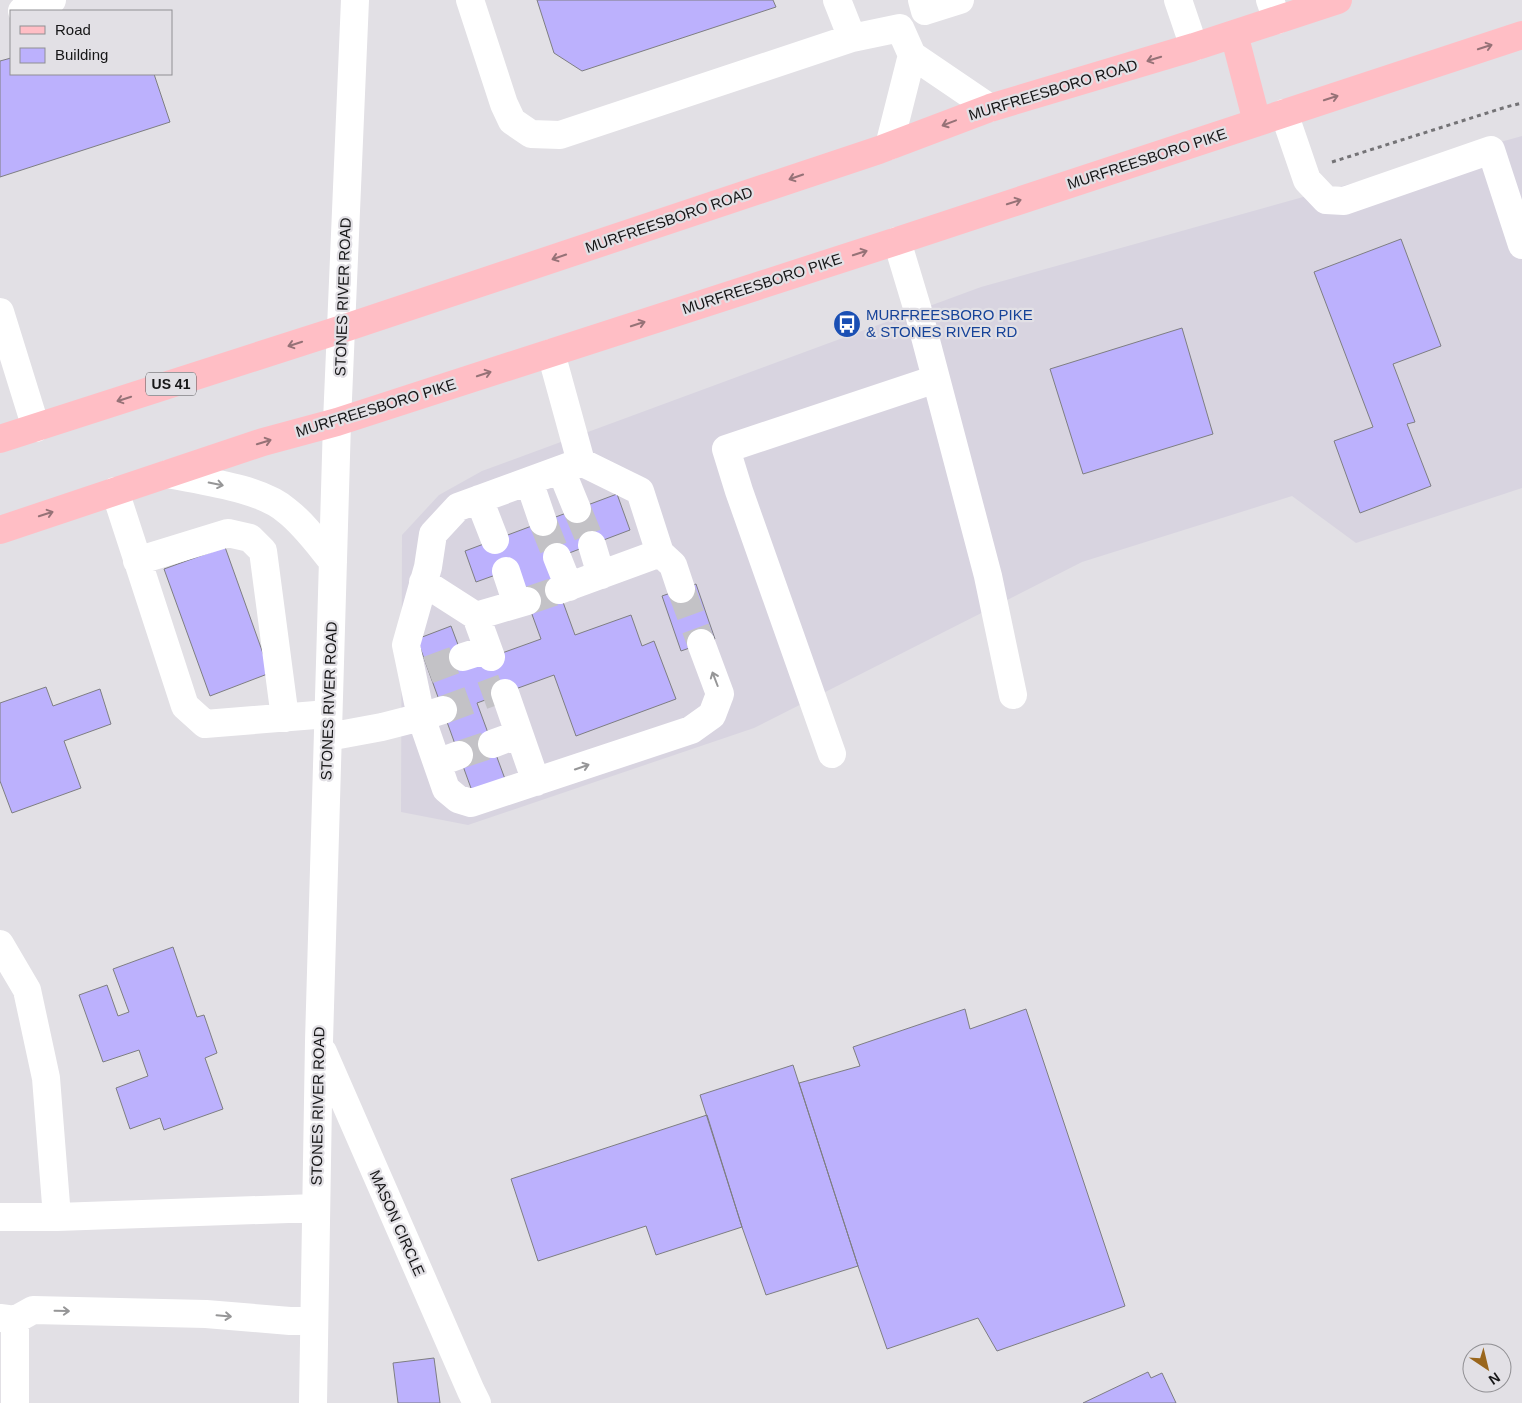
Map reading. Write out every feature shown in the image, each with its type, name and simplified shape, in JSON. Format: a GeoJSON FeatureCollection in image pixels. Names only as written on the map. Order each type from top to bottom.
{"type":"FeatureCollection","features":[{"type":"Feature","properties":{"kind":"main road","name":"MURFREESBORO ROAD"},"geometry":{"type":"LineString","coordinates":[[0,439],[342,329],[889,146],[990,108],[1234,34],[1273,10],[1327,2]]}},
{"type":"Feature","properties":{"kind":"main road"},"geometry":{"type":"LineString","coordinates":[[1234,34],[1257,122]]}},
{"type":"Feature","properties":{"kind":"main road","name":"MURFREESBORO PIKE"},"geometry":{"type":"LineString","coordinates":[[0,530],[263,442],[337,422],[897,241],[1522,35]]}},
{"type":"Feature","properties":{"kind":"street"},"geometry":{"type":"LineString","coordinates":[[25,10],[52,0]]}},
{"type":"Feature","properties":{"kind":"street","name":"STONES RIVER ROAD"},"geometry":{"type":"LineString","coordinates":[[313,1403],[318,1041],[337,422],[354,0]]}},
{"type":"Feature","properties":{"kind":"street"},"geometry":{"type":"LineString","coordinates":[[470,0],[504,104],[512,121],[531,134],[560,135],[852,38],[900,28],[924,5],[960,0]]}},
{"type":"Feature","properties":{"kind":"street"},"geometry":{"type":"LineString","coordinates":[[836,0],[852,38]]}},
{"type":"Feature","properties":{"kind":"street"},"geometry":{"type":"LineString","coordinates":[[1178,0],[1194,47]]}},
{"type":"Feature","properties":{"kind":"street"},"geometry":{"type":"LineString","coordinates":[[900,28],[912,55],[990,108]]}},
{"type":"Feature","properties":{"kind":"street"},"geometry":{"type":"LineString","coordinates":[[889,146],[912,55]]}},
{"type":"Feature","properties":{"kind":"street"},"geometry":{"type":"LineString","coordinates":[[1284,113],[1307,180],[1326,200],[1344,201],[1491,150],[1522,245]]}},
{"type":"Feature","properties":{"kind":"street"},"geometry":{"type":"LineString","coordinates":[[897,241],[919,314],[988,576],[1013,694]]}},
{"type":"Feature","properties":{"kind":"street"},"geometry":{"type":"LineString","coordinates":[[0,312],[36,428]]}},
{"type":"Feature","properties":{"kind":"street"},"geometry":{"type":"LineString","coordinates":[[551,352],[577,509]]}},
{"type":"Feature","properties":{"kind":"street"},"geometry":{"type":"LineString","coordinates":[[832,754],[742,500],[726,449],[936,379]]}},
{"type":"Feature","properties":{"kind":"street"},"geometry":{"type":"LineString","coordinates":[[681,589],[673,565],[660,553],[640,491],[571,466],[458,507],[433,534],[428,566],[406,645],[420,673],[448,759],[446,789],[458,799],[471,803],[691,730],[712,715],[720,694],[701,644]]}},
{"type":"Feature","properties":{"kind":"street"},"geometry":{"type":"LineString","coordinates":[[168,474],[225,486],[268,499],[287,510],[333,562]]}},
{"type":"Feature","properties":{"kind":"street"},"geometry":{"type":"LineString","coordinates":[[529,481],[543,522]]}},
{"type":"Feature","properties":{"kind":"street"},"geometry":{"type":"LineString","coordinates":[[115,492],[185,706],[205,724],[285,718],[328,725],[382,727],[432,714]]}},
{"type":"Feature","properties":{"kind":"street"},"geometry":{"type":"LineString","coordinates":[[479,499],[495,540]]}},
{"type":"Feature","properties":{"kind":"street"},"geometry":{"type":"LineString","coordinates":[[137,561],[228,533],[250,538],[263,551],[285,718]]}},
{"type":"Feature","properties":{"kind":"street"},"geometry":{"type":"LineString","coordinates":[[592,545],[601,575]]}},
{"type":"Feature","properties":{"kind":"street"},"geometry":{"type":"LineString","coordinates":[[557,557],[564,588],[660,553]]}},
{"type":"Feature","properties":{"kind":"street"},"geometry":{"type":"LineString","coordinates":[[476,616],[522,602],[506,571]]}},
{"type":"Feature","properties":{"kind":"street"},"geometry":{"type":"LineString","coordinates":[[423,582],[476,616],[490,653],[463,657]]}},
{"type":"Feature","properties":{"kind":"street"},"geometry":{"type":"LineString","coordinates":[[505,693],[536,782]]}},
{"type":"Feature","properties":{"kind":"street"},"geometry":{"type":"LineString","coordinates":[[492,744],[519,734]]}},
{"type":"Feature","properties":{"kind":"street"},"geometry":{"type":"LineString","coordinates":[[0,944],[27,990],[44,1069],[57,1217]]}},
{"type":"Feature","properties":{"kind":"street","name":"MASON CIRCLE"},"geometry":{"type":"LineString","coordinates":[[318,1041],[477,1403]]}},
{"type":"Feature","properties":{"kind":"street"},"geometry":{"type":"LineString","coordinates":[[0,1218],[316,1208]]}},
{"type":"Feature","properties":{"kind":"street"},"geometry":{"type":"LineString","coordinates":[[16,1403],[8,1319],[33,1310],[206,1314],[290,1321],[314,1320]]}},
{"type":"Feature","properties":{"kind":"path"},"geometry":{"type":"LineString","coordinates":[[1301,161],[1326,164],[1522,103]]}},
{"type":"Feature","properties":{"kind":"shaded area"},"geometry":{"type":"Polygon","coordinates":[[[1522,136],[1522,488],[1356,543],[1292,496],[1082,562],[754,728],[468,825],[401,812],[402,535],[439,495],[482,471],[981,287],[1522,136]]]}},
{"type":"Feature","properties":{"kind":"building"},"geometry":{"type":"Polygon","coordinates":[[[537,0],[773,0],[776,7],[582,71],[554,53],[537,0]]]}},
{"type":"Feature","properties":{"kind":"building"},"geometry":{"type":"Polygon","coordinates":[[[10,58],[10,75],[154,75],[170,122],[0,177],[0,61],[10,58]]]}},
{"type":"Feature","properties":{"kind":"building"},"geometry":{"type":"Polygon","coordinates":[[[1401,239],[1441,346],[1393,364],[1415,422],[1407,424],[1431,486],[1360,513],[1334,441],[1373,427],[1314,272],[1401,239]]]}},
{"type":"Feature","properties":{"kind":"building"},"geometry":{"type":"Polygon","coordinates":[[[1182,328],[1213,434],[1083,474],[1050,369],[1182,328]]]}},
{"type":"Feature","properties":{"kind":"building"},"geometry":{"type":"Polygon","coordinates":[[[617,494],[630,530],[548,561],[575,635],[631,615],[642,646],[654,641],[676,699],[576,736],[554,675],[477,703],[505,779],[472,791],[417,639],[451,626],[466,666],[541,639],[515,568],[476,582],[465,551],[617,494]]]}},
{"type":"Feature","properties":{"kind":"building"},"geometry":{"type":"Polygon","coordinates":[[[225,547],[270,673],[210,696],[164,569],[225,547]]]}},
{"type":"Feature","properties":{"kind":"building"},"geometry":{"type":"Polygon","coordinates":[[[696,584],[715,639],[681,651],[662,596],[696,584]]]}},
{"type":"Feature","properties":{"kind":"building"},"geometry":{"type":"Polygon","coordinates":[[[46,687],[53,706],[100,689],[111,724],[64,741],[81,788],[12,813],[0,781],[0,703],[46,687]]]}},
{"type":"Feature","properties":{"kind":"building"},"geometry":{"type":"Polygon","coordinates":[[[173,947],[197,1017],[204,1015],[217,1053],[205,1058],[223,1109],[164,1130],[160,1118],[130,1129],[116,1088],[148,1076],[139,1050],[103,1062],[79,995],[107,985],[118,1016],[129,1012],[113,969],[173,947]]]}},
{"type":"Feature","properties":{"kind":"building"},"geometry":{"type":"Polygon","coordinates":[[[965,1009],[970,1029],[1026,1009],[1125,1306],[997,1351],[978,1318],[887,1349],[799,1083],[860,1066],[853,1047],[965,1009]]]}},
{"type":"Feature","properties":{"kind":"building"},"geometry":{"type":"Polygon","coordinates":[[[793,1065],[858,1266],[766,1295],[700,1095],[793,1065]]]}},
{"type":"Feature","properties":{"kind":"building"},"geometry":{"type":"Polygon","coordinates":[[[707,1115],[742,1227],[656,1255],[646,1226],[538,1261],[511,1179],[707,1115]]]}},
{"type":"Feature","properties":{"kind":"building"},"geometry":{"type":"Polygon","coordinates":[[[434,1358],[440,1403],[398,1403],[393,1363],[434,1358]]]}},
{"type":"Feature","properties":{"kind":"building"},"geometry":{"type":"Polygon","coordinates":[[[1148,1372],[1151,1378],[1162,1373],[1176,1403],[1083,1403],[1148,1372]]]}},
{"type":"Feature","properties":{"kind":"tunnel"},"geometry":{"type":"LineString","coordinates":[[577,509],[592,545]]}},
{"type":"Feature","properties":{"kind":"tunnel"},"geometry":{"type":"LineString","coordinates":[[543,522],[557,557]]}},
{"type":"Feature","properties":{"kind":"tunnel"},"geometry":{"type":"LineString","coordinates":[[681,589],[701,643]]}},
{"type":"Feature","properties":{"kind":"tunnel"},"geometry":{"type":"LineString","coordinates":[[527,601],[559,590]]}},
{"type":"Feature","properties":{"kind":"tunnel"},"geometry":{"type":"LineString","coordinates":[[428,670],[463,657]]}},
{"type":"Feature","properties":{"kind":"tunnel"},"geometry":{"type":"LineString","coordinates":[[443,710],[503,688]]}},
{"type":"Feature","properties":{"kind":"tunnel"},"geometry":{"type":"LineString","coordinates":[[459,755],[492,744]]}},
{"type":"Feature","properties":{"kind":"place","name":"MURFREESBORO PIKE & STONES RIVER RD"},"geometry":{"type":"Point","coordinates":[847,324]}}]}
